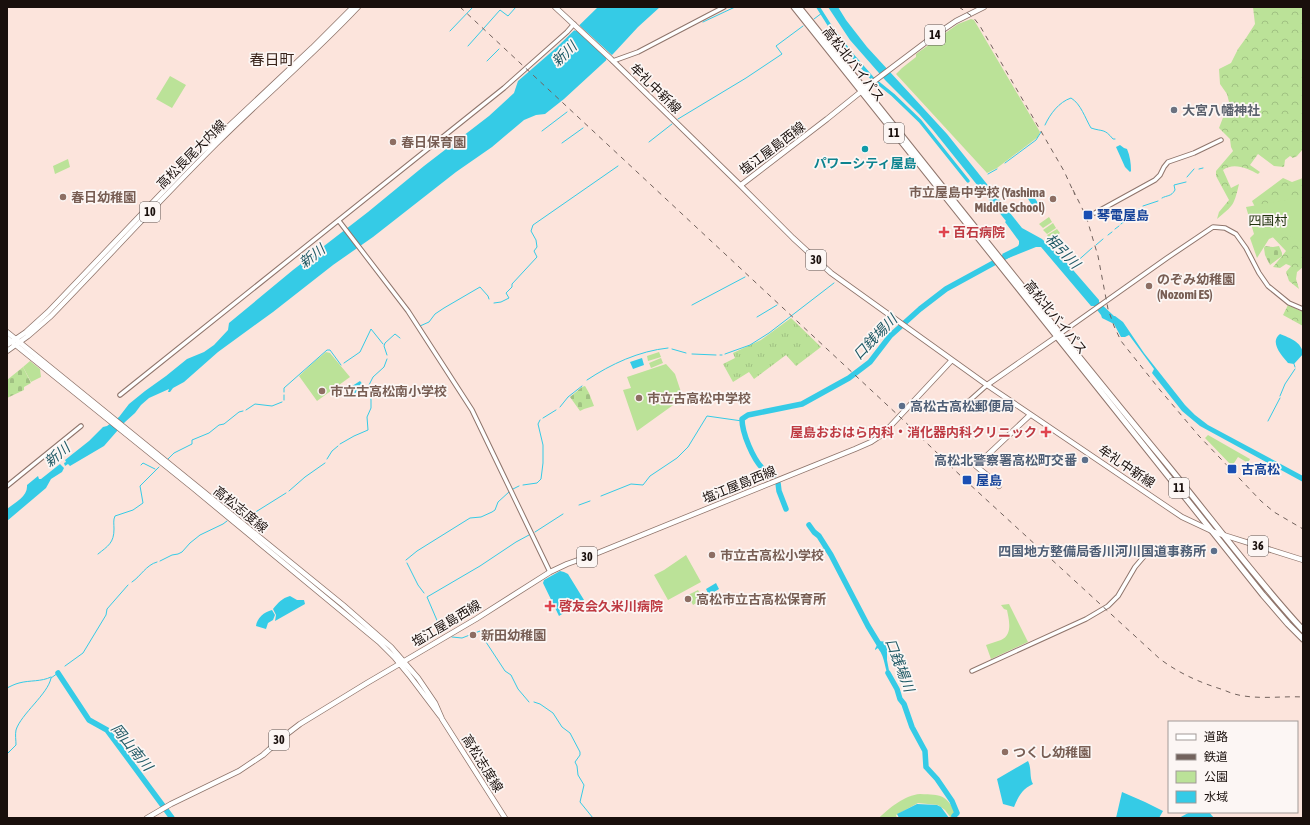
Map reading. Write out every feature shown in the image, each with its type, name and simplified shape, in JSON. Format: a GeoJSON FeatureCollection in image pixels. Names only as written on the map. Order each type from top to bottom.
{"type":"FeatureCollection","features":[{"type":"Feature","properties":{"kind":"highway","name":"高松北バイパス"},"geometry":{"type":"LineString","coordinates":[[794,7],[863,90]]}},
{"type":"Feature","properties":{"kind":"highway","name":"高松北バイパス"},"geometry":{"type":"LineString","coordinates":[[799,7],[863,90],[1279,614],[1303,639]]}},
{"type":"Feature","properties":{"kind":"highway","name":"高松北バイパス"},"geometry":{"type":"LineString","coordinates":[[1059,335],[1273,596],[1303,630]]}},
{"type":"Feature","properties":{"kind":"main road","name":"高松長尾大内線"},"geometry":{"type":"LineString","coordinates":[[7,351],[48,312],[197,156],[316,44],[353,7]]}},
{"type":"Feature","properties":{"kind":"main road","name":"高松長尾大内線"},"geometry":{"type":"LineString","coordinates":[[7,345],[16,342],[51,316],[217,143],[301,64],[358,7]]}},
{"type":"Feature","properties":{"kind":"main road","name":"牟礼中新線"},"geometry":{"type":"LineString","coordinates":[[555,7],[612,60],[741,186]]}},
{"type":"Feature","properties":{"kind":"main road","name":"14"},"geometry":{"type":"LineString","coordinates":[[863,90],[946,27],[984,7]]}},
{"type":"Feature","properties":{"kind":"main road","name":"塩江屋島西線"},"geometry":{"type":"LineString","coordinates":[[147,818],[171,804],[238,772],[263,754],[293,729],[402,662],[476,619],[550,572],[863,446],[880,437],[900,417],[952,360],[820,264],[741,186],[863,90]]}},
{"type":"Feature","properties":{"kind":"main road","name":"高松志度線"},"geometry":{"type":"LineString","coordinates":[[7,332],[16,342],[343,605],[382,639],[402,662],[436,713],[442,719],[505,818]]}},
{"type":"Feature","properties":{"kind":"main road"},"geometry":{"type":"LineString","coordinates":[[952,360],[987,385],[1059,335]]}},
{"type":"Feature","properties":{"kind":"main road","name":"高松志度線"},"geometry":{"type":"LineString","coordinates":[[7,338],[16,342]]}},
{"type":"Feature","properties":{"kind":"main road","name":"牟礼中新線"},"geometry":{"type":"LineString","coordinates":[[987,385],[1182,517],[1214,532]]}},
{"type":"Feature","properties":{"kind":"main road"},"geometry":{"type":"LineString","coordinates":[[999,486],[990,476],[976,466],[1030,415]]}},
{"type":"Feature","properties":{"kind":"main road","name":"36"},"geometry":{"type":"LineString","coordinates":[[1214,532],[1303,560]]}},
{"type":"Feature","properties":{"kind":"street"},"geometry":{"type":"LineString","coordinates":[[612,60],[638,52],[724,7]]}},
{"type":"Feature","properties":{"kind":"street"},"geometry":{"type":"LineString","coordinates":[[120,395],[504,88],[575,26]]}},
{"type":"Feature","properties":{"kind":"street"},"geometry":{"type":"LineString","coordinates":[[1095,213],[1155,180],[1168,162],[1194,153],[1221,140]]}},
{"type":"Feature","properties":{"kind":"street"},"geometry":{"type":"LineString","coordinates":[[339,221],[408,312],[472,410],[550,572]]}},
{"type":"Feature","properties":{"kind":"street"},"geometry":{"type":"LineString","coordinates":[[1059,335],[1213,227],[1225,228],[1236,234],[1268,286],[1289,303],[1303,309]]}},
{"type":"Feature","properties":{"kind":"street"},"geometry":{"type":"LineString","coordinates":[[959,410],[987,385]]}},
{"type":"Feature","properties":{"kind":"street"},"geometry":{"type":"LineString","coordinates":[[7,486],[81,426]]}},
{"type":"Feature","properties":{"kind":"street"},"geometry":{"type":"LineString","coordinates":[[972,671],[1086,619],[1108,606],[1118,596],[1135,567],[1152,548]]}},
{"type":"Feature","properties":{"kind":"green space"},"geometry":{"type":"Polygon","coordinates":[[[1253,7],[1303,7],[1303,149],[1297,156],[1293,158],[1290,156],[1285,160],[1284,167],[1274,166],[1258,154],[1250,165],[1260,172],[1258,174],[1236,166],[1231,166],[1223,170],[1231,188],[1239,184],[1232,204],[1227,211],[1217,219],[1219,212],[1229,200],[1216,176],[1216,171],[1233,151],[1230,139],[1219,128],[1229,102],[1227,94],[1220,84],[1219,69],[1231,63],[1238,49],[1255,24],[1253,7]]]}},
{"type":"Feature","properties":{"kind":"green space"},"geometry":{"type":"Polygon","coordinates":[[[971,19],[974,20],[1040,132],[1038,137],[997,168],[987,173],[896,74],[916,57],[916,54],[958,24],[971,19]]]}},
{"type":"Feature","properties":{"kind":"green space"},"geometry":{"type":"Polygon","coordinates":[[[170,76],[186,85],[172,108],[156,99],[170,76]]]}},
{"type":"Feature","properties":{"kind":"green space"},"geometry":{"type":"Polygon","coordinates":[[[68,159],[70,167],[55,174],[53,166],[68,159]]]}},
{"type":"Feature","properties":{"kind":"green space"},"geometry":{"type":"Polygon","coordinates":[[[1283,178],[1292,182],[1303,178],[1303,267],[1297,272],[1296,279],[1299,289],[1289,281],[1286,272],[1291,266],[1286,264],[1280,268],[1273,267],[1286,251],[1267,231],[1252,201],[1283,178]]]}},
{"type":"Feature","properties":{"kind":"green space","name":"四国村"},"geometry":{"type":"Polygon","coordinates":[[[1303,197],[1303,242],[1284,233],[1269,239],[1257,258],[1250,238],[1254,234],[1246,207],[1303,197]]]}},
{"type":"Feature","properties":{"kind":"green space"},"geometry":{"type":"Polygon","coordinates":[[[1049,217],[1052,222],[1043,228],[1039,224],[1049,217]]]}},
{"type":"Feature","properties":{"kind":"green space"},"geometry":{"type":"Polygon","coordinates":[[[1053,223],[1056,228],[1047,234],[1043,230],[1053,223]]]}},
{"type":"Feature","properties":{"kind":"green space"},"geometry":{"type":"Polygon","coordinates":[[[1057,229],[1060,233],[1051,240],[1047,235],[1057,229]]]}},
{"type":"Feature","properties":{"kind":"green space"},"geometry":{"type":"Polygon","coordinates":[[[1265,246],[1279,246],[1282,256],[1270,265],[1265,255],[1265,246]]]}},
{"type":"Feature","properties":{"kind":"green space"},"geometry":{"type":"Polygon","coordinates":[[[1288,305],[1303,312],[1303,326],[1283,315],[1288,305]]]}},
{"type":"Feature","properties":{"kind":"green space"},"geometry":{"type":"Polygon","coordinates":[[[791,318],[821,347],[796,366],[786,355],[754,379],[749,372],[733,382],[723,364],[735,358],[733,353],[761,340],[791,318]]]}},
{"type":"Feature","properties":{"kind":"green space"},"geometry":{"type":"Polygon","coordinates":[[[326,352],[330,353],[350,377],[317,401],[299,376],[326,352]]]}},
{"type":"Feature","properties":{"kind":"green space"},"geometry":{"type":"Polygon","coordinates":[[[659,352],[661,357],[648,361],[647,356],[659,352]]]}},
{"type":"Feature","properties":{"kind":"green space"},"geometry":{"type":"Polygon","coordinates":[[[661,358],[663,363],[651,368],[649,363],[661,358]]]}},
{"type":"Feature","properties":{"kind":"green space"},"geometry":{"type":"Polygon","coordinates":[[[30,361],[40,369],[41,377],[31,382],[23,367],[30,361]]]}},
{"type":"Feature","properties":{"kind":"green space"},"geometry":{"type":"Polygon","coordinates":[[[666,364],[675,374],[683,398],[637,431],[623,390],[631,388],[627,377],[666,364]]]}},
{"type":"Feature","properties":{"kind":"green space"},"geometry":{"type":"Polygon","coordinates":[[[23,367],[31,383],[24,387],[24,390],[7,398],[7,380],[23,367]]]}},
{"type":"Feature","properties":{"kind":"green space"},"geometry":{"type":"Polygon","coordinates":[[[585,386],[594,406],[580,411],[570,397],[585,386]]]}},
{"type":"Feature","properties":{"kind":"green space"},"geometry":{"type":"Polygon","coordinates":[[[1208,435],[1250,459],[1248,463],[1238,457],[1232,466],[1205,438],[1208,435]]]}},
{"type":"Feature","properties":{"kind":"green space"},"geometry":{"type":"Polygon","coordinates":[[[686,555],[701,582],[668,600],[654,575],[686,555]]]}},
{"type":"Feature","properties":{"kind":"green space"},"geometry":{"type":"Polygon","coordinates":[[[698,590],[703,599],[693,605],[688,595],[698,590]]]}},
{"type":"Feature","properties":{"kind":"green space"},"geometry":{"type":"Polygon","coordinates":[[[1009,604],[1028,642],[991,659],[986,645],[1001,640],[1007,635],[1009,631],[1009,618],[1007,610],[1001,605],[1009,604]]]}},
{"type":"Feature","properties":{"kind":"green space"},"geometry":{"type":"Polygon","coordinates":[[[920,794],[938,795],[946,799],[956,813],[951,818],[945,810],[938,805],[918,803],[896,815],[897,818],[879,818],[892,806],[903,799],[920,794]]]}},
{"type":"Feature","properties":{"kind":"water","name":"新川"},"geometry":{"type":"Polygon","coordinates":[[[598,7],[660,7],[638,27],[613,54],[564,99],[545,114],[536,115],[524,120],[492,147],[456,172],[373,237],[333,265],[273,312],[218,352],[184,382],[173,388],[170,392],[168,392],[169,389],[149,398],[104,446],[70,466],[68,464],[65,466],[65,460],[89,441],[103,427],[107,426],[119,417],[129,404],[187,359],[204,352],[214,345],[228,330],[229,323],[293,270],[489,116],[514,93],[518,81],[556,48],[598,7]]]}},
{"type":"Feature","properties":{"kind":"water"},"geometry":{"type":"Polygon","coordinates":[[[828,7],[838,7],[867,47],[947,134],[1022,228],[1042,239],[1067,263],[1099,300],[1099,302],[1123,322],[1144,353],[1185,405],[1195,415],[1208,425],[1303,476],[1303,482],[1200,426],[1182,411],[1152,373],[1154,369],[1129,335],[1121,337],[1114,324],[1102,318],[1094,306],[1091,306],[1041,247],[1036,247],[1006,259],[1002,254],[1018,246],[1019,241],[1005,222],[1006,221],[933,130],[886,81],[850,40],[828,7]]]}},
{"type":"Feature","properties":{"kind":"water"},"geometry":{"type":"Polygon","coordinates":[[[1120,145],[1127,149],[1130,157],[1130,172],[1125,167],[1116,147],[1120,145]]]}},
{"type":"Feature","properties":{"kind":"water"},"geometry":{"type":"Polygon","coordinates":[[[1032,194],[1038,203],[1033,207],[1027,197],[1032,194]]]}},
{"type":"Feature","properties":{"kind":"water"},"geometry":{"type":"Polygon","coordinates":[[[1280,334],[1298,343],[1302,350],[1303,354],[1294,364],[1288,363],[1276,345],[1277,337],[1280,334]]]}},
{"type":"Feature","properties":{"kind":"water"},"geometry":{"type":"Polygon","coordinates":[[[642,358],[644,365],[633,369],[630,362],[642,358]]]}},
{"type":"Feature","properties":{"kind":"water"},"geometry":{"type":"Polygon","coordinates":[[[360,381],[364,386],[354,394],[349,388],[360,381]]]}},
{"type":"Feature","properties":{"kind":"water"},"geometry":{"type":"Polygon","coordinates":[[[60,464],[64,468],[62,472],[51,479],[46,488],[7,521],[7,509],[23,496],[26,492],[27,485],[38,476],[39,479],[41,479],[60,464]]]}},
{"type":"Feature","properties":{"kind":"water"},"geometry":{"type":"Polygon","coordinates":[[[560,571],[568,574],[584,600],[559,616],[543,583],[544,580],[560,571]]]}},
{"type":"Feature","properties":{"kind":"water"},"geometry":{"type":"Polygon","coordinates":[[[716,583],[719,589],[709,595],[706,589],[716,583]]]}},
{"type":"Feature","properties":{"kind":"water"},"geometry":{"type":"Polygon","coordinates":[[[290,596],[297,600],[304,600],[305,604],[275,621],[276,615],[273,609],[282,599],[290,596]]]}},
{"type":"Feature","properties":{"kind":"water"},"geometry":{"type":"Polygon","coordinates":[[[272,610],[275,615],[273,620],[268,623],[266,629],[256,626],[261,616],[272,610]]]}},
{"type":"Feature","properties":{"kind":"water"},"geometry":{"type":"Polygon","coordinates":[[[879,641],[887,642],[887,660],[891,681],[881,652],[878,648],[875,650],[879,641]]]}},
{"type":"Feature","properties":{"kind":"water"},"geometry":{"type":"Polygon","coordinates":[[[1028,761],[1033,784],[1026,788],[1021,794],[1014,807],[1003,804],[997,779],[1028,761]]]}},
{"type":"Feature","properties":{"kind":"water"},"geometry":{"type":"Polygon","coordinates":[[[1122,792],[1163,811],[1159,818],[1116,818],[1122,792]]]}},
{"type":"Feature","properties":{"kind":"water"},"geometry":{"type":"Polygon","coordinates":[[[917,804],[937,805],[941,807],[949,818],[899,818],[897,814],[917,804]]]}},
{"type":"Feature","properties":{"kind":"water"},"geometry":{"type":"Polygon","coordinates":[[[1188,813],[1210,813],[1214,818],[1179,818],[1188,813]]]}},
{"type":"Feature","properties":{"kind":"pier"},"geometry":{"type":"Polygon","coordinates":[[[579,25],[613,56],[607,62],[606,58],[577,31],[573,30],[579,25]]]}},
{"type":"Feature","properties":{"kind":"waterway"},"geometry":{"type":"LineString","coordinates":[[450,31],[473,7]]}},
{"type":"Feature","properties":{"kind":"waterway"},"geometry":{"type":"LineString","coordinates":[[468,46],[500,10],[508,16],[516,7]]}},
{"type":"Feature","properties":{"kind":"waterway"},"geometry":{"type":"LineString","coordinates":[[703,22],[735,7]]}},
{"type":"Feature","properties":{"kind":"waterway"},"geometry":{"type":"LineString","coordinates":[[818,7],[852,55],[872,78],[893,95],[920,121],[968,181]]}},
{"type":"Feature","properties":{"kind":"waterway"},"geometry":{"type":"LineString","coordinates":[[814,19],[822,13]]}},
{"type":"Feature","properties":{"kind":"waterway"},"geometry":{"type":"LineString","coordinates":[[678,119],[746,78],[782,54],[776,46],[803,26]]}},
{"type":"Feature","properties":{"kind":"waterway"},"geometry":{"type":"LineString","coordinates":[[487,61],[499,49]]}},
{"type":"Feature","properties":{"kind":"waterway"},"geometry":{"type":"LineString","coordinates":[[1045,125],[1055,109],[1063,102],[1071,98],[1080,107],[1091,128],[1105,132],[1115,139]]}},
{"type":"Feature","properties":{"kind":"waterway"},"geometry":{"type":"LineString","coordinates":[[542,131],[567,112]]}},
{"type":"Feature","properties":{"kind":"waterway"},"geometry":{"type":"LineString","coordinates":[[649,142],[672,124]]}},
{"type":"Feature","properties":{"kind":"waterway"},"geometry":{"type":"LineString","coordinates":[[562,143],[583,128]]}},
{"type":"Feature","properties":{"kind":"waterway"},"geometry":{"type":"LineString","coordinates":[[1005,163],[1036,140],[1041,132]]}},
{"type":"Feature","properties":{"kind":"waterway"},"geometry":{"type":"LineString","coordinates":[[494,303],[501,302],[509,298],[506,293],[512,287],[512,284],[537,257],[534,251],[537,247],[536,240],[531,231],[533,225],[618,166]]}},
{"type":"Feature","properties":{"kind":"waterway"},"geometry":{"type":"LineString","coordinates":[[1199,169],[1203,168]]}},
{"type":"Feature","properties":{"kind":"waterway"},"geometry":{"type":"LineString","coordinates":[[988,174],[997,169]]}},
{"type":"Feature","properties":{"kind":"waterway"},"geometry":{"type":"LineString","coordinates":[[1187,177],[1194,169]]}},
{"type":"Feature","properties":{"kind":"waterway"},"geometry":{"type":"LineString","coordinates":[[1162,198],[1170,195],[1175,190],[1174,185],[1186,182]]}},
{"type":"Feature","properties":{"kind":"waterway"},"geometry":{"type":"LineString","coordinates":[[1143,206],[1158,201]]}},
{"type":"Feature","properties":{"kind":"waterway"},"geometry":{"type":"LineString","coordinates":[[1121,224],[1133,214]]}},
{"type":"Feature","properties":{"kind":"waterway"},"geometry":{"type":"LineString","coordinates":[[1115,229],[1119,226]]}},
{"type":"Feature","properties":{"kind":"waterway"},"geometry":{"type":"LineString","coordinates":[[1108,235],[1112,232]]}},
{"type":"Feature","properties":{"kind":"waterway"},"geometry":{"type":"LineString","coordinates":[[1096,245],[1103,239]]}},
{"type":"Feature","properties":{"kind":"waterway","name":"相引川"},"geometry":{"type":"LineString","coordinates":[[1073,265],[1092,248]]}},
{"type":"Feature","properties":{"kind":"waterway","name":"口銭場川"},"geometry":{"type":"LineString","coordinates":[[774,475],[759,465],[746,438],[742,425],[742,419],[748,415],[802,404],[849,378],[870,362],[890,336],[920,309],[946,289],[1010,254]]}},
{"type":"Feature","properties":{"kind":"waterway"},"geometry":{"type":"LineString","coordinates":[[692,305],[745,277]]}},
{"type":"Feature","properties":{"kind":"waterway"},"geometry":{"type":"LineString","coordinates":[[725,354],[750,345],[769,333],[834,283]]}},
{"type":"Feature","properties":{"kind":"waterway"},"geometry":{"type":"LineString","coordinates":[[420,326],[429,322],[435,314],[444,308],[480,287],[489,299]]}},
{"type":"Feature","properties":{"kind":"waterway"},"geometry":{"type":"LineString","coordinates":[[757,317],[777,305]]}},
{"type":"Feature","properties":{"kind":"waterway"},"geometry":{"type":"LineString","coordinates":[[344,363],[360,352],[371,329],[383,344]]}},
{"type":"Feature","properties":{"kind":"waterway"},"geometry":{"type":"LineString","coordinates":[[387,355],[384,346],[385,343],[395,334],[400,338]]}},
{"type":"Feature","properties":{"kind":"waterway"},"geometry":{"type":"LineString","coordinates":[[587,380],[636,355],[668,348]]}},
{"type":"Feature","properties":{"kind":"waterway"},"geometry":{"type":"LineString","coordinates":[[672,349],[686,353]]}},
{"type":"Feature","properties":{"kind":"waterway"},"geometry":{"type":"LineString","coordinates":[[284,392],[284,388],[327,350],[330,350],[341,365]]}},
{"type":"Feature","properties":{"kind":"waterway"},"geometry":{"type":"LineString","coordinates":[[692,354],[716,355]]}},
{"type":"Feature","properties":{"kind":"waterway"},"geometry":{"type":"LineString","coordinates":[[340,444],[368,430],[367,417],[371,408],[369,385],[373,377],[384,367],[387,359]]}},
{"type":"Feature","properties":{"kind":"waterway"},"geometry":{"type":"LineString","coordinates":[[1280,396],[1285,384],[1295,369]]}},
{"type":"Feature","properties":{"kind":"waterway"},"geometry":{"type":"LineString","coordinates":[[560,407],[568,397],[582,386]]}},
{"type":"Feature","properties":{"kind":"waterway"},"geometry":{"type":"LineString","coordinates":[[284,395],[284,400]]}},
{"type":"Feature","properties":{"kind":"waterway"},"geometry":{"type":"LineString","coordinates":[[1268,421],[1280,398]]}},
{"type":"Feature","properties":{"kind":"waterway"},"geometry":{"type":"LineString","coordinates":[[246,410],[255,404],[272,406],[282,402]]}},
{"type":"Feature","properties":{"kind":"waterway"},"geometry":{"type":"LineString","coordinates":[[543,418],[556,410]]}},
{"type":"Feature","properties":{"kind":"waterway"},"geometry":{"type":"LineString","coordinates":[[168,459],[174,453],[192,444],[192,440],[209,433],[219,425],[224,424],[239,412],[243,411]]}},
{"type":"Feature","properties":{"kind":"waterway"},"geometry":{"type":"LineString","coordinates":[[601,496],[631,484],[643,485],[650,476],[677,458],[688,447],[707,416],[742,421]]}},
{"type":"Feature","properties":{"kind":"waterway"},"geometry":{"type":"LineString","coordinates":[[523,485],[537,483],[541,479],[543,445],[538,424],[540,420]]}},
{"type":"Feature","properties":{"kind":"waterway"},"geometry":{"type":"LineString","coordinates":[[327,459],[332,451],[338,446]]}},
{"type":"Feature","properties":{"kind":"waterway"},"geometry":{"type":"LineString","coordinates":[[141,465],[143,463],[155,469]]}},
{"type":"Feature","properties":{"kind":"waterway"},"geometry":{"type":"LineString","coordinates":[[289,491],[305,477],[325,463]]}},
{"type":"Feature","properties":{"kind":"waterway"},"geometry":{"type":"LineString","coordinates":[[98,554],[112,541],[115,516],[133,510],[143,503],[140,486],[159,467]]}},
{"type":"Feature","properties":{"kind":"waterway","name":"口銭場川"},"geometry":{"type":"LineString","coordinates":[[778,483],[779,491],[786,509]]}},
{"type":"Feature","properties":{"kind":"waterway"},"geometry":{"type":"LineString","coordinates":[[513,489],[519,486]]}},
{"type":"Feature","properties":{"kind":"waterway"},"geometry":{"type":"LineString","coordinates":[[406,560],[417,551],[470,518],[481,517],[492,512],[495,510],[498,502],[509,492]]}},
{"type":"Feature","properties":{"kind":"waterway"},"geometry":{"type":"LineString","coordinates":[[238,516],[246,512],[254,513],[286,493]]}},
{"type":"Feature","properties":{"kind":"waterway"},"geometry":{"type":"LineString","coordinates":[[579,505],[590,501]]}},
{"type":"Feature","properties":{"kind":"waterway"},"geometry":{"type":"LineString","coordinates":[[535,532],[563,514]]}},
{"type":"Feature","properties":{"kind":"waterway"},"geometry":{"type":"LineString","coordinates":[[160,561],[182,552],[200,535],[227,521]]}},
{"type":"Feature","properties":{"kind":"waterway","name":"口銭場川"},"geometry":{"type":"LineString","coordinates":[[809,525],[819,536],[831,555],[868,626],[882,649]]}},
{"type":"Feature","properties":{"kind":"waterway"},"geometry":{"type":"LineString","coordinates":[[439,625],[427,597],[529,535]]}},
{"type":"Feature","properties":{"kind":"waterway"},"geometry":{"type":"LineString","coordinates":[[132,582],[153,563],[157,562]]}},
{"type":"Feature","properties":{"kind":"waterway"},"geometry":{"type":"LineString","coordinates":[[407,563],[418,585],[424,593]]}},
{"type":"Feature","properties":{"kind":"waterway"},"geometry":{"type":"LineString","coordinates":[[65,666],[83,653],[106,615],[107,609],[128,585]]}},
{"type":"Feature","properties":{"kind":"waterway"},"geometry":{"type":"LineString","coordinates":[[452,637],[462,638],[480,631],[505,671],[511,675],[518,689],[529,702]]}},
{"type":"Feature","properties":{"kind":"waterway"},"geometry":{"type":"LineString","coordinates":[[7,754],[16,745],[16,730],[23,717],[45,691],[51,678],[58,673]]}},
{"type":"Feature","properties":{"kind":"waterway","name":"岡山南川"},"geometry":{"type":"LineString","coordinates":[[58,673],[89,720],[107,730],[172,818]]}},
{"type":"Feature","properties":{"kind":"waterway","name":"口銭場川"},"geometry":{"type":"LineString","coordinates":[[888,673],[897,689],[900,699],[904,704],[912,727],[925,751],[926,767],[937,779],[952,801],[957,813],[954,816]]}},
{"type":"Feature","properties":{"kind":"waterway"},"geometry":{"type":"LineString","coordinates":[[7,688],[14,684],[43,680],[51,677]]}},
{"type":"Feature","properties":{"kind":"waterway"},"geometry":{"type":"LineString","coordinates":[[534,702],[540,704],[553,713],[562,727],[570,733],[580,752],[580,755],[575,762],[578,775],[584,785],[580,802],[593,818]]}},
{"type":"Feature","properties":{"kind":"railway"},"geometry":{"type":"LineString","coordinates":[[460,7],[900,417],[966,481],[1160,659],[1191,678],[1236,694],[1259,697],[1303,697]]}},
{"type":"Feature","properties":{"kind":"railway"},"geometry":{"type":"LineString","coordinates":[[959,7],[973,17],[980,26],[1064,171],[1075,195]]}},
{"type":"Feature","properties":{"kind":"railway"},"geometry":{"type":"LineString","coordinates":[[1073,190],[1086,216],[1098,256],[1108,309],[1121,341],[1199,436],[1261,501],[1274,512],[1303,529]]}},
{"type":"Feature","properties":{"kind":"place","name":"大宮八幡神社"},"geometry":{"type":"Point","coordinates":[1174,110]}},
{"type":"Feature","properties":{"kind":"place","name":"春日保育園"},"geometry":{"type":"Point","coordinates":[393,142]}},
{"type":"Feature","properties":{"kind":"place","name":"パワーシティ屋島"},"geometry":{"type":"Point","coordinates":[865,149]}},
{"type":"Feature","properties":{"kind":"place","name":"春日幼稚園"},"geometry":{"type":"Point","coordinates":[63,197]}},
{"type":"Feature","properties":{"kind":"place","name":"市立屋島中学校 (Yashima Middle School)"},"geometry":{"type":"Point","coordinates":[1053,199]}},
{"type":"Feature","properties":{"kind":"place","name":"琴電屋島"},"geometry":{"type":"Point","coordinates":[1088,215]}},
{"type":"Feature","properties":{"kind":"place","name":"百石病院"},"geometry":{"type":"Point","coordinates":[944,232]}},
{"type":"Feature","properties":{"kind":"place","name":"のぞみ幼稚園 (Nozomi ES)"},"geometry":{"type":"Point","coordinates":[1149,286]}},
{"type":"Feature","properties":{"kind":"place","name":"市立古高松南小学校"},"geometry":{"type":"Point","coordinates":[322,391]}},
{"type":"Feature","properties":{"kind":"place","name":"市立古高松中学校"},"geometry":{"type":"Point","coordinates":[639,398]}},
{"type":"Feature","properties":{"kind":"place","name":"高松古高松郵便局"},"geometry":{"type":"Point","coordinates":[902,406]}},
{"type":"Feature","properties":{"kind":"place","name":"屋島おおはら内科・消化器内科クリニック"},"geometry":{"type":"Point","coordinates":[1046,432]}},
{"type":"Feature","properties":{"kind":"place","name":"高松北警察署高松町交番"},"geometry":{"type":"Point","coordinates":[1085,460]}},
{"type":"Feature","properties":{"kind":"place","name":"古高松"},"geometry":{"type":"Point","coordinates":[1232,469]}},
{"type":"Feature","properties":{"kind":"place","name":"屋島"},"geometry":{"type":"Point","coordinates":[967,480]}},
{"type":"Feature","properties":{"kind":"place","name":"四国地方整備局香川河川国道事務所"},"geometry":{"type":"Point","coordinates":[1214,551]}},
{"type":"Feature","properties":{"kind":"place","name":"市立古高松小学校"},"geometry":{"type":"Point","coordinates":[712,555]}},
{"type":"Feature","properties":{"kind":"place","name":"高松市立古高松保育所"},"geometry":{"type":"Point","coordinates":[688,599]}},
{"type":"Feature","properties":{"kind":"place","name":"啓友会久米川病院"},"geometry":{"type":"Point","coordinates":[550,606]}},
{"type":"Feature","properties":{"kind":"place","name":"新田幼稚園"},"geometry":{"type":"Point","coordinates":[473,635]}},
{"type":"Feature","properties":{"kind":"place","name":"つくし幼稚園"},"geometry":{"type":"Point","coordinates":[1005,752]}},
{"type":"Feature","properties":{"kind":"district","name":"春日町"},"geometry":{"type":"Point","coordinates":[272,60]}}]}
